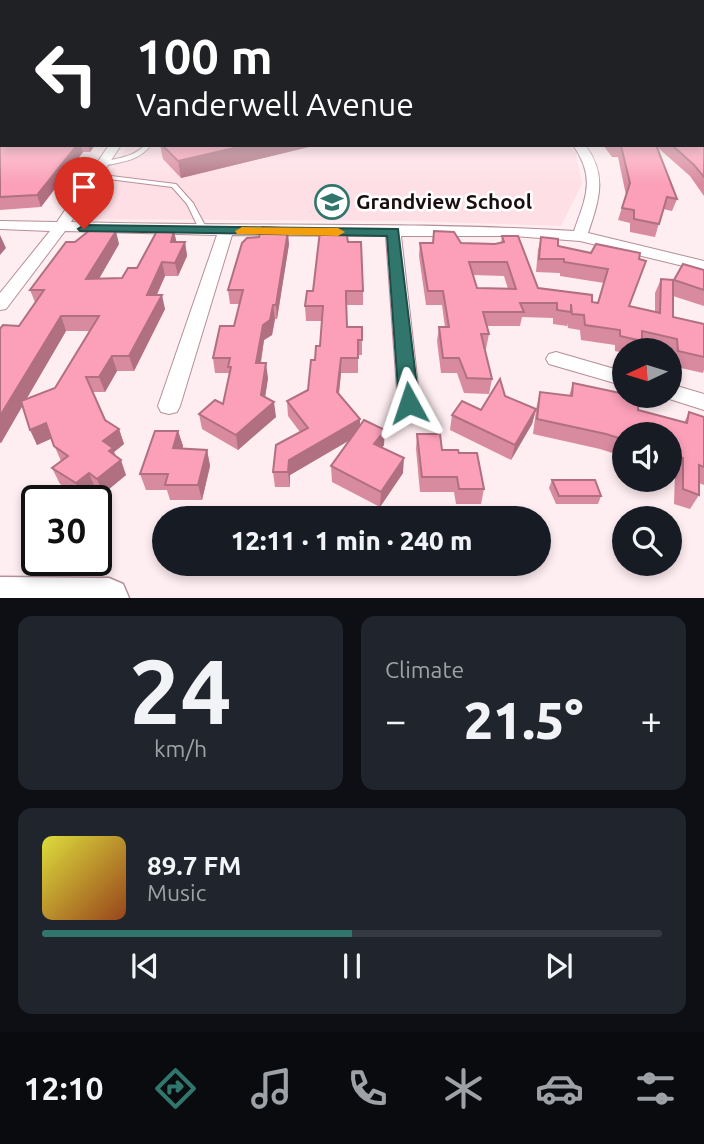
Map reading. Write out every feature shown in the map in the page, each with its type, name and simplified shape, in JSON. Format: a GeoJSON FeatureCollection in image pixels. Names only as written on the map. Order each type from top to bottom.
{"type":"FeatureCollection","features":[{"type":"Feature","properties":{"kind":"main road"},"geometry":{"type":"LineString","coordinates":[[0,597],[109,598]]}},
{"type":"Feature","properties":{"kind":"street"},"geometry":{"type":"LineString","coordinates":[[0,305],[60,228],[115,147]]}},
{"type":"Feature","properties":{"kind":"street"},"geometry":{"type":"LineString","coordinates":[[580,236],[597,178],[592,159],[581,147]]}},
{"type":"Feature","properties":{"kind":"street"},"geometry":{"type":"LineString","coordinates":[[0,225],[204,231],[514,232],[580,236],[704,266]]}},
{"type":"Feature","properties":{"kind":"street"},"geometry":{"type":"LineString","coordinates":[[169,406],[226,231]]}},
{"type":"Feature","properties":{"kind":"street"},"geometry":{"type":"LineString","coordinates":[[393,232],[409,403]]}},
{"type":"Feature","properties":{"kind":"street"},"geometry":{"type":"LineString","coordinates":[[556,359],[612,375]]}},
{"type":"Feature","properties":{"kind":"street"},"geometry":{"type":"LineString","coordinates":[[682,396],[704,402]]}},
{"type":"Feature","properties":{"kind":"lane"},"geometry":{"type":"LineString","coordinates":[[99,170],[143,153],[147,147]]}},
{"type":"Feature","properties":{"kind":"lane"},"geometry":{"type":"LineString","coordinates":[[99,170],[174,184],[190,203],[204,231]]}},
{"type":"Feature","properties":{"kind":"shaded area","name":"Grandview School"},"geometry":{"type":"Polygon","coordinates":[[[127,147],[571,147],[576,154],[582,184],[561,226],[406,221],[79,219],[127,147]]]}},
{"type":"Feature","properties":{"kind":"building"},"geometry":{"type":"Polygon","coordinates":[[[0,147],[75,147],[37,195],[0,197],[0,147]]]}},
{"type":"Feature","properties":{"kind":"building"},"geometry":{"type":"Polygon","coordinates":[[[164,147],[238,147],[178,161],[164,147]]]}},
{"type":"Feature","properties":{"kind":"building"},"geometry":{"type":"Polygon","coordinates":[[[621,147],[657,147],[677,199],[667,197],[659,224],[634,219],[634,210],[622,208],[630,183],[621,147]]]}},
{"type":"Feature","properties":{"kind":"building"},"geometry":{"type":"Polygon","coordinates":[[[674,147],[704,147],[704,177],[674,147]]]}},
{"type":"Feature","properties":{"kind":"building"},"geometry":{"type":"Polygon","coordinates":[[[262,227],[288,231],[276,305],[273,305],[270,320],[263,325],[256,363],[266,363],[261,395],[274,402],[236,435],[199,414],[215,400],[223,404],[231,367],[228,367],[230,358],[213,358],[220,326],[234,326],[243,290],[228,290],[242,243],[247,238],[259,237],[262,227]]]}},
{"type":"Feature","properties":{"kind":"building"},"geometry":{"type":"Polygon","coordinates":[[[90,230],[116,231],[86,279],[122,278],[128,268],[137,268],[157,231],[174,231],[171,242],[185,242],[175,263],[162,262],[147,295],[162,295],[129,356],[112,356],[99,377],[86,377],[105,420],[119,429],[103,441],[113,448],[109,451],[121,460],[97,479],[89,473],[76,483],[52,468],[68,456],[54,446],[46,423],[30,430],[21,401],[55,388],[99,316],[61,316],[0,416],[0,329],[3,325],[19,326],[44,290],[30,290],[66,242],[75,242],[90,230]]]}},
{"type":"Feature","properties":{"kind":"building"},"geometry":{"type":"Polygon","coordinates":[[[320,231],[346,231],[348,242],[361,242],[363,291],[346,291],[346,298],[347,327],[362,327],[362,340],[358,340],[358,358],[341,358],[337,392],[360,419],[289,460],[288,472],[273,472],[276,445],[308,428],[287,401],[308,390],[311,360],[315,360],[316,346],[320,346],[323,306],[305,306],[307,291],[313,291],[320,231]]]}},
{"type":"Feature","properties":{"kind":"building"},"geometry":{"type":"Polygon","coordinates":[[[434,231],[454,232],[461,243],[495,244],[504,242],[502,236],[518,236],[538,288],[592,295],[592,302],[598,303],[608,269],[564,262],[564,259],[539,259],[541,237],[558,239],[558,246],[591,253],[596,244],[640,253],[639,259],[646,261],[629,306],[660,313],[661,279],[673,280],[673,317],[704,324],[704,357],[682,352],[682,338],[642,331],[642,338],[629,338],[620,336],[620,330],[585,325],[584,315],[572,314],[571,304],[571,312],[557,310],[557,303],[520,303],[524,312],[483,312],[489,334],[481,334],[492,379],[467,378],[459,358],[443,358],[439,327],[449,327],[443,291],[428,291],[420,243],[433,243],[434,231]],[[469,262],[477,288],[516,289],[507,262],[469,262]]]}},
{"type":"Feature","properties":{"kind":"building"},"geometry":{"type":"Polygon","coordinates":[[[683,264],[704,270],[704,290],[674,280],[683,264]]]}},
{"type":"Feature","properties":{"kind":"building"},"geometry":{"type":"Polygon","coordinates":[[[500,379],[505,396],[536,409],[515,445],[452,415],[462,401],[481,410],[500,379]]]}},
{"type":"Feature","properties":{"kind":"building"},"geometry":{"type":"Polygon","coordinates":[[[573,383],[612,391],[612,408],[638,408],[687,423],[689,412],[704,417],[704,467],[699,465],[699,495],[683,489],[682,422],[612,422],[612,436],[537,419],[540,392],[572,396],[573,383]]]}},
{"type":"Feature","properties":{"kind":"building"},"geometry":{"type":"Polygon","coordinates":[[[364,420],[385,430],[374,444],[404,458],[381,492],[331,466],[364,420]]]}},
{"type":"Feature","properties":{"kind":"building"},"geometry":{"type":"Polygon","coordinates":[[[155,431],[178,431],[173,448],[207,450],[198,485],[165,485],[168,474],[140,474],[155,431]]]}},
{"type":"Feature","properties":{"kind":"building"},"geometry":{"type":"Polygon","coordinates":[[[417,434],[440,434],[442,450],[477,453],[484,489],[459,489],[457,477],[422,477],[417,434]]]}},
{"type":"Feature","properties":{"kind":"building"},"geometry":{"type":"Polygon","coordinates":[[[552,480],[595,480],[601,496],[559,496],[552,480]]]}},
{"type":"Feature","properties":{"kind":"slow traffic"},"geometry":{"type":"LineString","coordinates":[[242,231],[338,232]]}},
{"type":"Feature","properties":{"kind":"place","name":"Grandview School"},"geometry":{"type":"Point","coordinates":[332,202]}},
{"type":"Feature","properties":{"kind":"route"},"geometry":{"type":"LineString","coordinates":[[84,229],[393,232],[409,403]]}}]}
